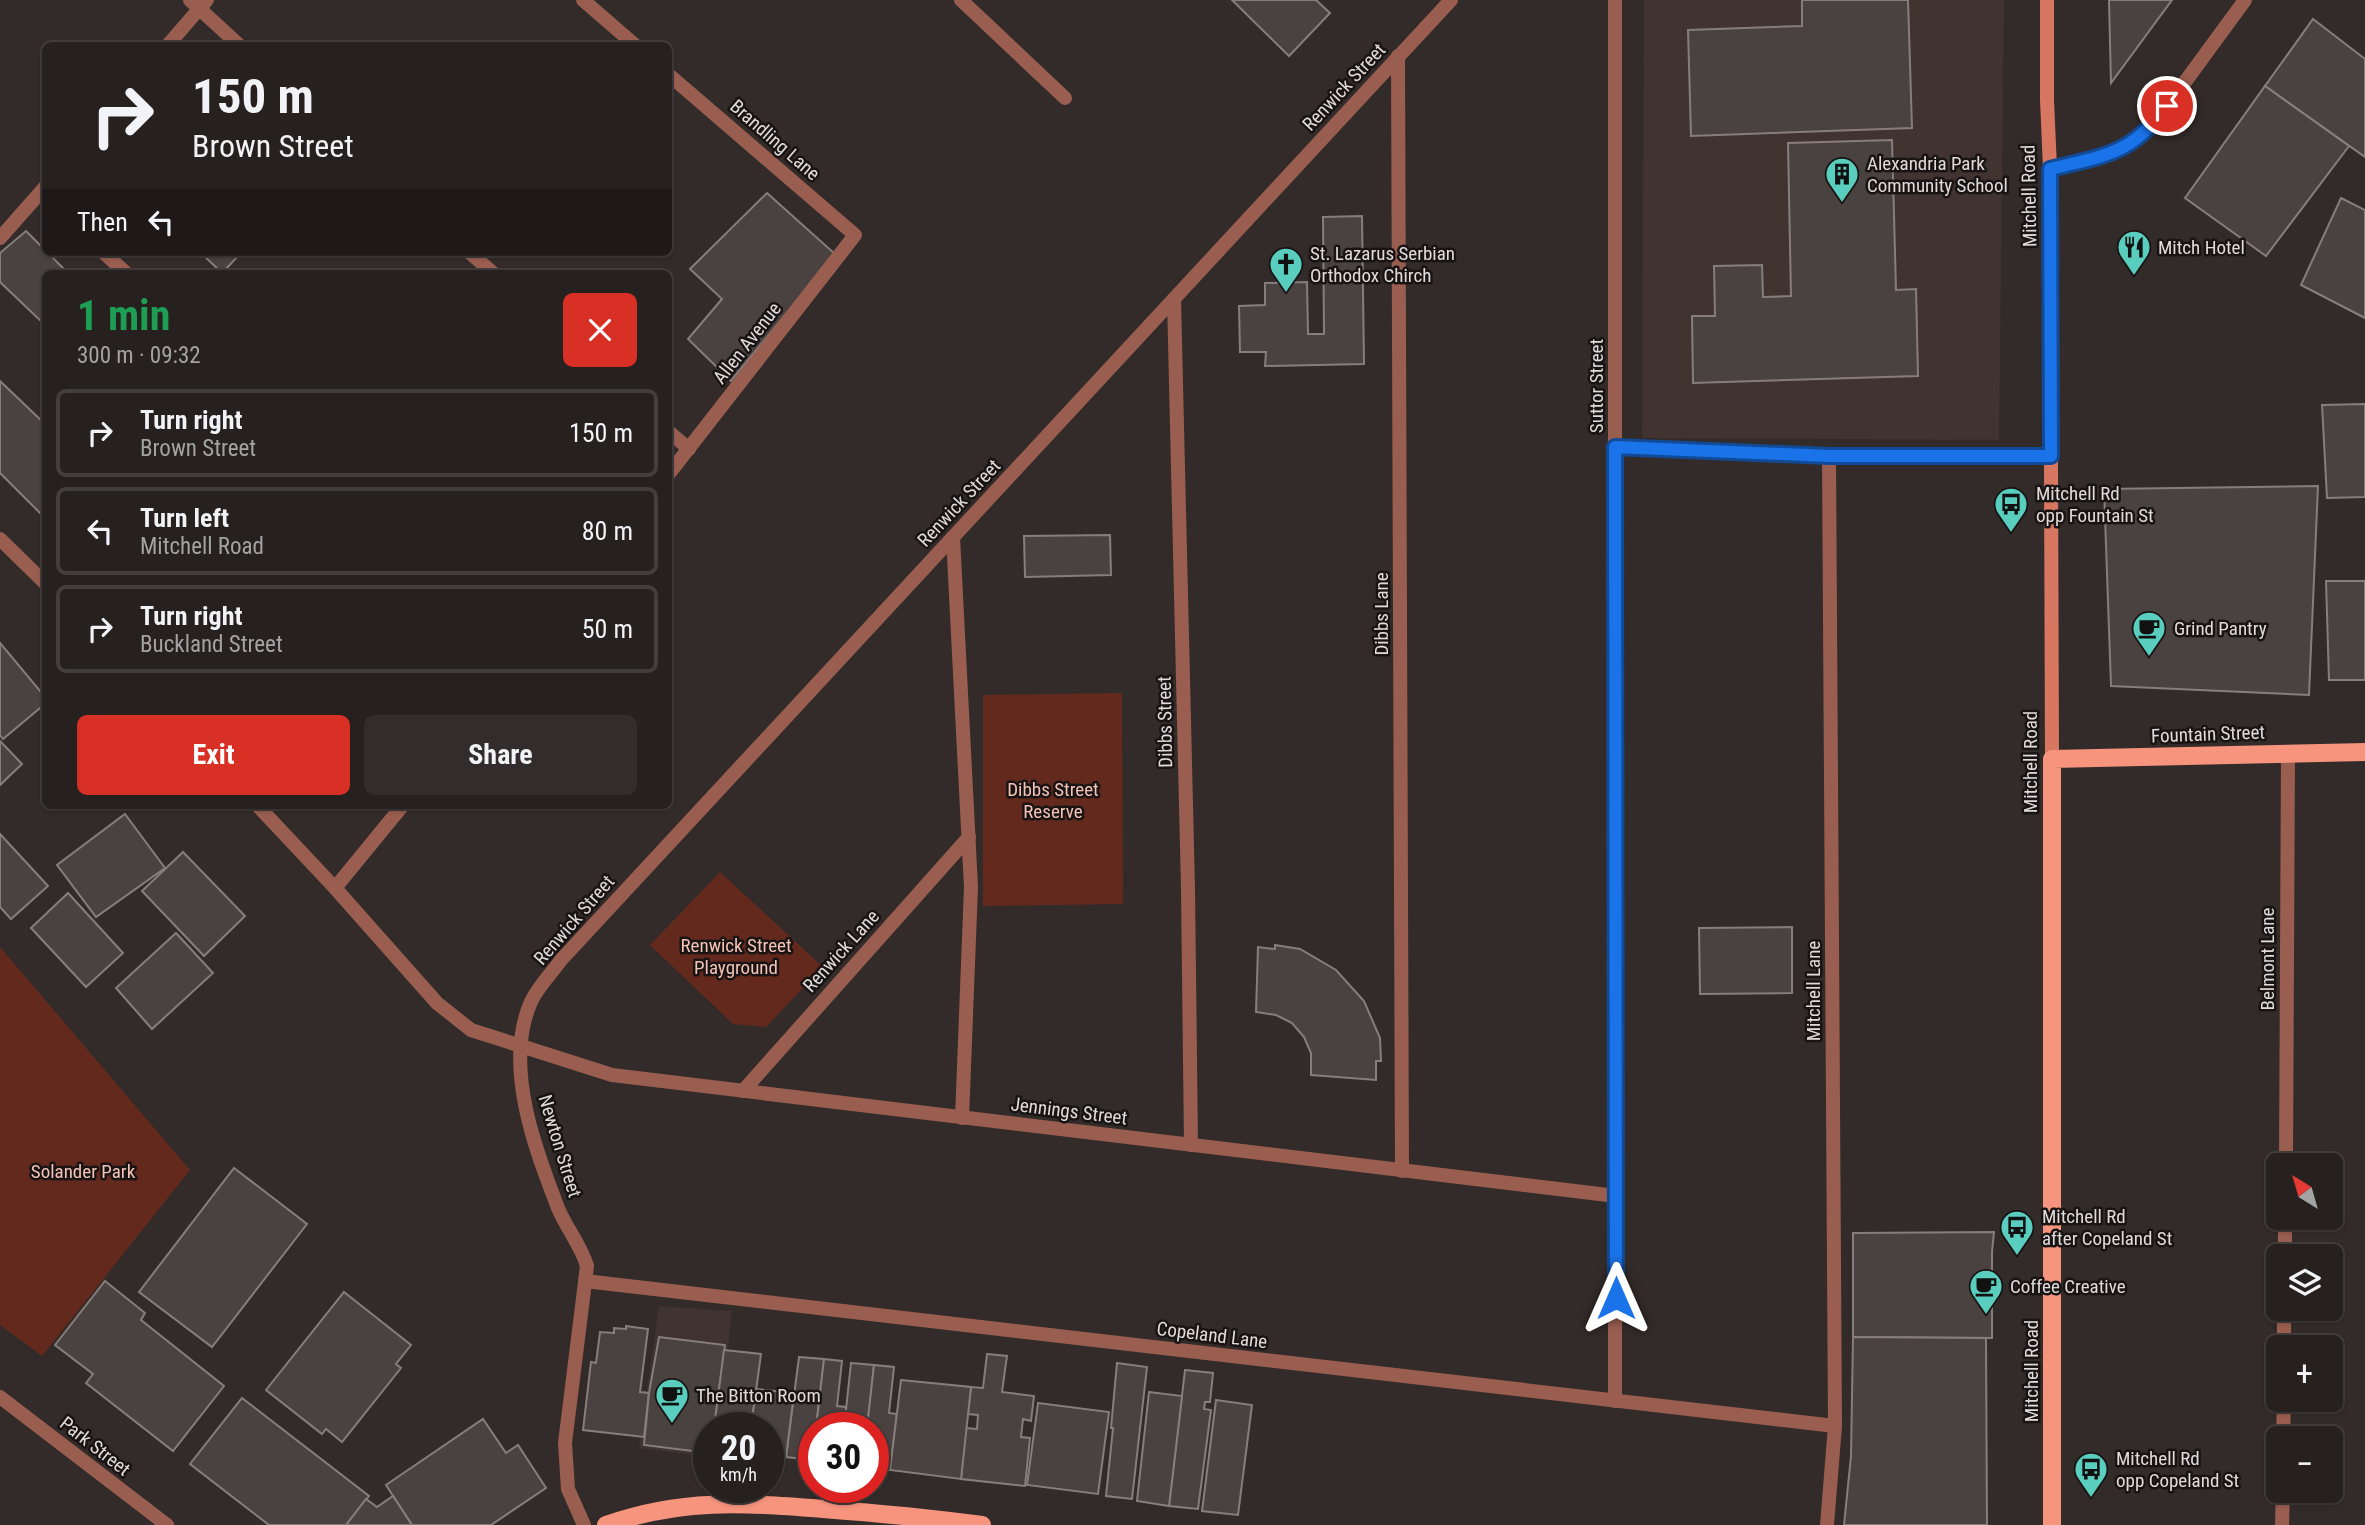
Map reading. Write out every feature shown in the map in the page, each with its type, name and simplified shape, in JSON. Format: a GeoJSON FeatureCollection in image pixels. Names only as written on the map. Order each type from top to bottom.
{"type":"FeatureCollection","features":[{"type":"Feature","properties":{"kind":"main road","name":"Mitchell Road"},"geometry":{"type":"LineString","coordinates":[[2047,0],[2052,759],[2052,1525]]}},
{"type":"Feature","properties":{"kind":"main road","name":"Fountain Street"},"geometry":{"type":"LineString","coordinates":[[2052,759],[2365,752]]}},
{"type":"Feature","properties":{"kind":"main road"},"geometry":{"type":"LineString","coordinates":[[606,1525],[636,1514],[685,1505],[738,1502],[906,1520],[982,1525]]}},
{"type":"Feature","properties":{"kind":"street"},"geometry":{"type":"LineString","coordinates":[[583,0],[631,42]]}},
{"type":"Feature","properties":{"kind":"street"},"geometry":{"type":"LineString","coordinates":[[961,0],[1065,98]]}},
{"type":"Feature","properties":{"kind":"street","name":"Renwick Street"},"geometry":{"type":"LineString","coordinates":[[521,1046],[530,1003],[561,960],[1451,0]]}},
{"type":"Feature","properties":{"kind":"street","name":"Suttor Street"},"geometry":{"type":"LineString","coordinates":[[1615,0],[1615,1401]]}},
{"type":"Feature","properties":{"kind":"street"},"geometry":{"type":"LineString","coordinates":[[2050,169],[2109,154],[2141,137],[2152,127],[2245,0]]}},
{"type":"Feature","properties":{"kind":"street"},"geometry":{"type":"LineString","coordinates":[[170,42],[198,3],[236,42]]}},
{"type":"Feature","properties":{"kind":"street","name":"Dibbs Lane"},"geometry":{"type":"LineString","coordinates":[[1398,57],[1402,1171]]}},
{"type":"Feature","properties":{"kind":"street","name":"Brandling Lane"},"geometry":{"type":"LineString","coordinates":[[672,77],[855,235]]}},
{"type":"Feature","properties":{"kind":"street"},"geometry":{"type":"LineString","coordinates":[[0,238],[42,195]]}},
{"type":"Feature","properties":{"kind":"street","name":"Allen Avenue"},"geometry":{"type":"LineString","coordinates":[[672,470],[855,235]]}},
{"type":"Feature","properties":{"kind":"street"},"geometry":{"type":"LineString","coordinates":[[107,256],[123,270]]}},
{"type":"Feature","properties":{"kind":"street"},"geometry":{"type":"LineString","coordinates":[[474,256],[490,270]]}},
{"type":"Feature","properties":{"kind":"street","name":"Dibbs Street"},"geometry":{"type":"LineString","coordinates":[[1174,299],[1188,875],[1191,1145]]}},
{"type":"Feature","properties":{"kind":"street"},"geometry":{"type":"LineString","coordinates":[[672,434],[689,449]]}},
{"type":"Feature","properties":{"kind":"street"},"geometry":{"type":"LineString","coordinates":[[1615,447],[1829,456],[2051,456]]}},
{"type":"Feature","properties":{"kind":"street","name":"Mitchell Lane"},"geometry":{"type":"LineString","coordinates":[[1827,1525],[1835,1426],[1829,456]]}},
{"type":"Feature","properties":{"kind":"street"},"geometry":{"type":"LineString","coordinates":[[953,537],[971,887],[962,1118]]}},
{"type":"Feature","properties":{"kind":"street"},"geometry":{"type":"LineString","coordinates":[[0,539],[42,580]]}},
{"type":"Feature","properties":{"kind":"street","name":"Belmont Lane"},"geometry":{"type":"LineString","coordinates":[[2286,1153],[2288,752]]}},
{"type":"Feature","properties":{"kind":"street"},"geometry":{"type":"LineString","coordinates":[[261,809],[438,1003],[471,1030],[521,1046]]}},
{"type":"Feature","properties":{"kind":"street"},"geometry":{"type":"LineString","coordinates":[[335,888],[400,809]]}},
{"type":"Feature","properties":{"kind":"street","name":"Renwick Lane"},"geometry":{"type":"LineString","coordinates":[[743,1091],[969,836]]}},
{"type":"Feature","properties":{"kind":"street","name":"Jennings Street"},"geometry":{"type":"LineString","coordinates":[[521,1046],[612,1076],[1616,1196]]}},
{"type":"Feature","properties":{"kind":"street","name":"Newton Street"},"geometry":{"type":"LineString","coordinates":[[521,1046],[524,1109],[559,1210],[583,1252],[587,1266],[565,1443],[568,1489],[584,1525]]}},
{"type":"Feature","properties":{"kind":"street","name":"Copeland Lane"},"geometry":{"type":"LineString","coordinates":[[585,1281],[1835,1426]]}},
{"type":"Feature","properties":{"kind":"street","name":"Park Street"},"geometry":{"type":"LineString","coordinates":[[0,1396],[167,1525]]}},
{"type":"Feature","properties":{"kind":"street"},"geometry":{"type":"LineString","coordinates":[[2282,1525],[2283,1503]]}},
{"type":"Feature","properties":{"kind":"shaded area"},"geometry":{"type":"Polygon","coordinates":[[[1644,0],[2004,0],[1999,440],[1642,438],[1644,0]]]}},
{"type":"Feature","properties":{"kind":"shaded area"},"geometry":{"type":"Polygon","coordinates":[[[659,1306],[732,1311],[721,1412],[693,1412],[693,1455],[639,1448],[659,1306]]]}},
{"type":"Feature","properties":{"kind":"green space","name":"Dibbs Street Reserve"},"geometry":{"type":"Polygon","coordinates":[[[1122,693],[1123,904],[983,906],[983,695],[1122,693]]]}},
{"type":"Feature","properties":{"kind":"green space","name":"Renwick Street Playground"},"geometry":{"type":"Polygon","coordinates":[[[720,872],[823,967],[766,1027],[733,1024],[650,945],[720,872]]]}},
{"type":"Feature","properties":{"kind":"green space","name":"Solander Park"},"geometry":{"type":"Polygon","coordinates":[[[0,947],[190,1170],[42,1356],[0,1325],[0,947]]]}},
{"type":"Feature","properties":{"kind":"building"},"geometry":{"type":"Polygon","coordinates":[[[1232,0],[1316,0],[1330,13],[1289,56],[1232,0]]]}},
{"type":"Feature","properties":{"kind":"building"},"geometry":{"type":"Polygon","coordinates":[[[1802,0],[1908,0],[1912,128],[1691,136],[1688,30],[1802,26],[1802,0]]]}},
{"type":"Feature","properties":{"kind":"building"},"geometry":{"type":"Polygon","coordinates":[[[2109,0],[2172,0],[2111,83],[2109,0]]]}},
{"type":"Feature","properties":{"kind":"building"},"geometry":{"type":"Polygon","coordinates":[[[2313,19],[2365,59],[2365,157],[2265,86],[2313,19]]]}},
{"type":"Feature","properties":{"kind":"building"},"geometry":{"type":"Polygon","coordinates":[[[2265,86],[2349,146],[2266,256],[2185,198],[2265,86]]]}},
{"type":"Feature","properties":{"kind":"building","name":"Alexandria Park Community School"},"geometry":{"type":"Polygon","coordinates":[[[1892,140],[1896,290],[1916,289],[1918,376],[1693,383],[1692,316],[1715,316],[1714,266],[1762,265],[1763,297],[1791,296],[1788,143],[1892,140]]]}},
{"type":"Feature","properties":{"kind":"building"},"geometry":{"type":"Polygon","coordinates":[[[767,193],[835,254],[731,381],[688,339],[722,299],[690,269],[767,193]]]}},
{"type":"Feature","properties":{"kind":"building"},"geometry":{"type":"Polygon","coordinates":[[[2341,198],[2365,210],[2365,318],[2301,285],[2341,198]]]}},
{"type":"Feature","properties":{"kind":"building","name":"St. Lazarus Serbian Orthodox Chirch"},"geometry":{"type":"Polygon","coordinates":[[[1362,216],[1364,364],[1265,366],[1266,352],[1240,352],[1239,306],[1265,305],[1265,283],[1307,282],[1308,334],[1324,334],[1323,217],[1362,216]]]}},
{"type":"Feature","properties":{"kind":"building"},"geometry":{"type":"Polygon","coordinates":[[[26,231],[42,247],[42,256],[51,256],[65,270],[42,270],[42,322],[0,282],[0,253],[26,231]]]}},
{"type":"Feature","properties":{"kind":"building"},"geometry":{"type":"Polygon","coordinates":[[[204,256],[238,256],[225,270],[219,270],[204,256]]]}},
{"type":"Feature","properties":{"kind":"building"},"geometry":{"type":"Polygon","coordinates":[[[0,381],[42,421],[42,515],[0,473],[0,381]]]}},
{"type":"Feature","properties":{"kind":"building"},"geometry":{"type":"Polygon","coordinates":[[[2365,404],[2365,497],[2327,498],[2322,405],[2365,404]]]}},
{"type":"Feature","properties":{"kind":"building"},"geometry":{"type":"Polygon","coordinates":[[[2318,486],[2309,695],[2111,686],[2104,489],[2318,486]]]}},
{"type":"Feature","properties":{"kind":"building"},"geometry":{"type":"Polygon","coordinates":[[[1110,535],[1111,575],[1025,577],[1024,536],[1110,535]]]}},
{"type":"Feature","properties":{"kind":"building"},"geometry":{"type":"Polygon","coordinates":[[[2326,581],[2365,581],[2365,680],[2329,680],[2326,581]]]}},
{"type":"Feature","properties":{"kind":"building"},"geometry":{"type":"Polygon","coordinates":[[[0,643],[42,693],[42,706],[3,739],[0,735],[0,643]]]}},
{"type":"Feature","properties":{"kind":"building"},"geometry":{"type":"Polygon","coordinates":[[[0,741],[22,764],[0,785],[0,741]]]}},
{"type":"Feature","properties":{"kind":"building"},"geometry":{"type":"Polygon","coordinates":[[[125,814],[165,868],[96,917],[57,865],[125,814]]]}},
{"type":"Feature","properties":{"kind":"building"},"geometry":{"type":"Polygon","coordinates":[[[0,834],[48,886],[11,919],[0,907],[0,834]]]}},
{"type":"Feature","properties":{"kind":"building"},"geometry":{"type":"Polygon","coordinates":[[[183,852],[245,916],[204,956],[142,891],[183,852]]]}},
{"type":"Feature","properties":{"kind":"building"},"geometry":{"type":"Polygon","coordinates":[[[68,893],[123,953],[86,987],[31,928],[68,893]]]}},
{"type":"Feature","properties":{"kind":"building"},"geometry":{"type":"Polygon","coordinates":[[[1792,927],[1792,993],[1700,994],[1699,928],[1792,927]]]}},
{"type":"Feature","properties":{"kind":"building"},"geometry":{"type":"Polygon","coordinates":[[[176,933],[213,973],[152,1029],[116,988],[176,933]]]}},
{"type":"Feature","properties":{"kind":"building"},"geometry":{"type":"Polygon","coordinates":[[[1275,945],[1300,949],[1336,970],[1364,1001],[1380,1038],[1381,1061],[1376,1061],[1376,1080],[1311,1075],[1311,1053],[1304,1037],[1292,1023],[1276,1015],[1256,1012],[1258,947],[1275,949],[1275,945]]]}},
{"type":"Feature","properties":{"kind":"building"},"geometry":{"type":"Polygon","coordinates":[[[234,1168],[307,1224],[212,1347],[139,1292],[234,1168]]]}},
{"type":"Feature","properties":{"kind":"building"},"geometry":{"type":"Polygon","coordinates":[[[1994,1232],[1992,1338],[1853,1337],[1853,1233],[1994,1232]]]}},
{"type":"Feature","properties":{"kind":"building"},"geometry":{"type":"Polygon","coordinates":[[[105,1281],[145,1313],[141,1320],[224,1386],[173,1451],[86,1383],[93,1374],[55,1345],[105,1281]]]}},
{"type":"Feature","properties":{"kind":"building"},"geometry":{"type":"Polygon","coordinates":[[[344,1292],[411,1345],[396,1364],[401,1368],[342,1442],[326,1429],[322,1434],[266,1390],[344,1292]]]}},
{"type":"Feature","properties":{"kind":"building"},"geometry":{"type":"Polygon","coordinates":[[[626,1326],[648,1329],[640,1392],[649,1393],[644,1437],[583,1430],[591,1362],[596,1363],[600,1332],[614,1333],[614,1328],[626,1329],[626,1326]]]}},
{"type":"Feature","properties":{"kind":"building"},"geometry":{"type":"Polygon","coordinates":[[[659,1337],[725,1345],[716,1412],[693,1412],[693,1451],[644,1445],[649,1393],[659,1337]]]}},
{"type":"Feature","properties":{"kind":"building"},"geometry":{"type":"Polygon","coordinates":[[[1853,1337],[1986,1338],[1987,1525],[1844,1525],[1851,1456],[1853,1337]]]}},
{"type":"Feature","properties":{"kind":"building"},"geometry":{"type":"Polygon","coordinates":[[[724,1350],[761,1354],[753,1412],[716,1412],[724,1350]]]}},
{"type":"Feature","properties":{"kind":"building"},"geometry":{"type":"Polygon","coordinates":[[[987,1354],[1007,1356],[1002,1392],[1034,1396],[1031,1421],[1023,1419],[1021,1437],[1030,1438],[1025,1486],[961,1479],[966,1428],[977,1429],[978,1415],[968,1414],[971,1387],[983,1388],[987,1354]]]}},
{"type":"Feature","properties":{"kind":"building"},"geometry":{"type":"Polygon","coordinates":[[[799,1357],[824,1359],[818,1412],[798,1412],[798,1458],[786,1457],[799,1357]]]}},
{"type":"Feature","properties":{"kind":"building"},"geometry":{"type":"Polygon","coordinates":[[[824,1359],[842,1361],[837,1406],[846,1407],[846,1412],[818,1412],[824,1359]]]}},
{"type":"Feature","properties":{"kind":"building"},"geometry":{"type":"Polygon","coordinates":[[[851,1363],[874,1365],[869,1412],[846,1412],[851,1363]]]}},
{"type":"Feature","properties":{"kind":"building"},"geometry":{"type":"Polygon","coordinates":[[[1117,1363],[1147,1367],[1132,1499],[1106,1496],[1117,1363]]]}},
{"type":"Feature","properties":{"kind":"building"},"geometry":{"type":"Polygon","coordinates":[[[874,1365],[894,1367],[889,1413],[869,1412],[874,1365]]]}},
{"type":"Feature","properties":{"kind":"building"},"geometry":{"type":"Polygon","coordinates":[[[1185,1370],[1213,1373],[1210,1402],[1205,1402],[1204,1409],[1211,1410],[1198,1509],[1169,1506],[1185,1370]]]}},
{"type":"Feature","properties":{"kind":"building"},"geometry":{"type":"Polygon","coordinates":[[[901,1380],[971,1387],[961,1479],[890,1470],[901,1380]]]}},
{"type":"Feature","properties":{"kind":"building"},"geometry":{"type":"Polygon","coordinates":[[[756,1389],[794,1393],[786,1457],[784,1412],[753,1412],[756,1389]]]}},
{"type":"Feature","properties":{"kind":"building"},"geometry":{"type":"Polygon","coordinates":[[[1149,1392],[1182,1396],[1169,1506],[1137,1501],[1149,1392]]]}},
{"type":"Feature","properties":{"kind":"building"},"geometry":{"type":"Polygon","coordinates":[[[242,1398],[369,1496],[346,1525],[269,1525],[190,1464],[242,1398]]]}},
{"type":"Feature","properties":{"kind":"building"},"geometry":{"type":"Polygon","coordinates":[[[1216,1400],[1252,1405],[1238,1515],[1202,1511],[1216,1400]]]}},
{"type":"Feature","properties":{"kind":"building"},"geometry":{"type":"Polygon","coordinates":[[[1038,1403],[1109,1412],[1098,1494],[1027,1485],[1038,1403]]]}},
{"type":"Feature","properties":{"kind":"building"},"geometry":{"type":"Polygon","coordinates":[[[889,1413],[897,1414],[889,1470],[889,1413]]]}},
{"type":"Feature","properties":{"kind":"building"},"geometry":{"type":"Polygon","coordinates":[[[483,1419],[506,1453],[518,1445],[546,1488],[491,1525],[412,1525],[386,1485],[483,1419]]]}},
{"type":"Feature","properties":{"kind":"building"},"geometry":{"type":"Polygon","coordinates":[[[393,1496],[412,1525],[346,1525],[366,1499],[377,1507],[393,1496]]]}},
{"type":"Feature","properties":{"kind":"place","name":"Alexandria Park Community School"},"geometry":{"type":"Point","coordinates":[1842,204]}},
{"type":"Feature","properties":{"kind":"place","name":"Mitch Hotel"},"geometry":{"type":"Point","coordinates":[2134,277]}},
{"type":"Feature","properties":{"kind":"place","name":"St. Lazarus Serbian Orthodox Chirch"},"geometry":{"type":"Point","coordinates":[1286,294]}},
{"type":"Feature","properties":{"kind":"place","name":"Mitchell Rd opp Fountain St"},"geometry":{"type":"Point","coordinates":[2011,534]}},
{"type":"Feature","properties":{"kind":"place","name":"Grind Pantry"},"geometry":{"type":"Point","coordinates":[2149,658]}},
{"type":"Feature","properties":{"kind":"place","name":"Mitchell Rd after Copeland St"},"geometry":{"type":"Point","coordinates":[2017,1257]}},
{"type":"Feature","properties":{"kind":"place","name":"Coffee Creative"},"geometry":{"type":"Point","coordinates":[1986,1316]}},
{"type":"Feature","properties":{"kind":"place","name":"The Bitton Room"},"geometry":{"type":"Point","coordinates":[672,1425]}},
{"type":"Feature","properties":{"kind":"place","name":"Mitchell Rd opp Copeland St"},"geometry":{"type":"Point","coordinates":[2091,1499]}},
{"type":"Feature","properties":{"kind":"route"},"geometry":{"type":"LineString","coordinates":[[1616,1298],[1615,447],[1829,456],[2051,456],[2050,169],[2121,149],[2152,127],[2167,106]]}}]}
